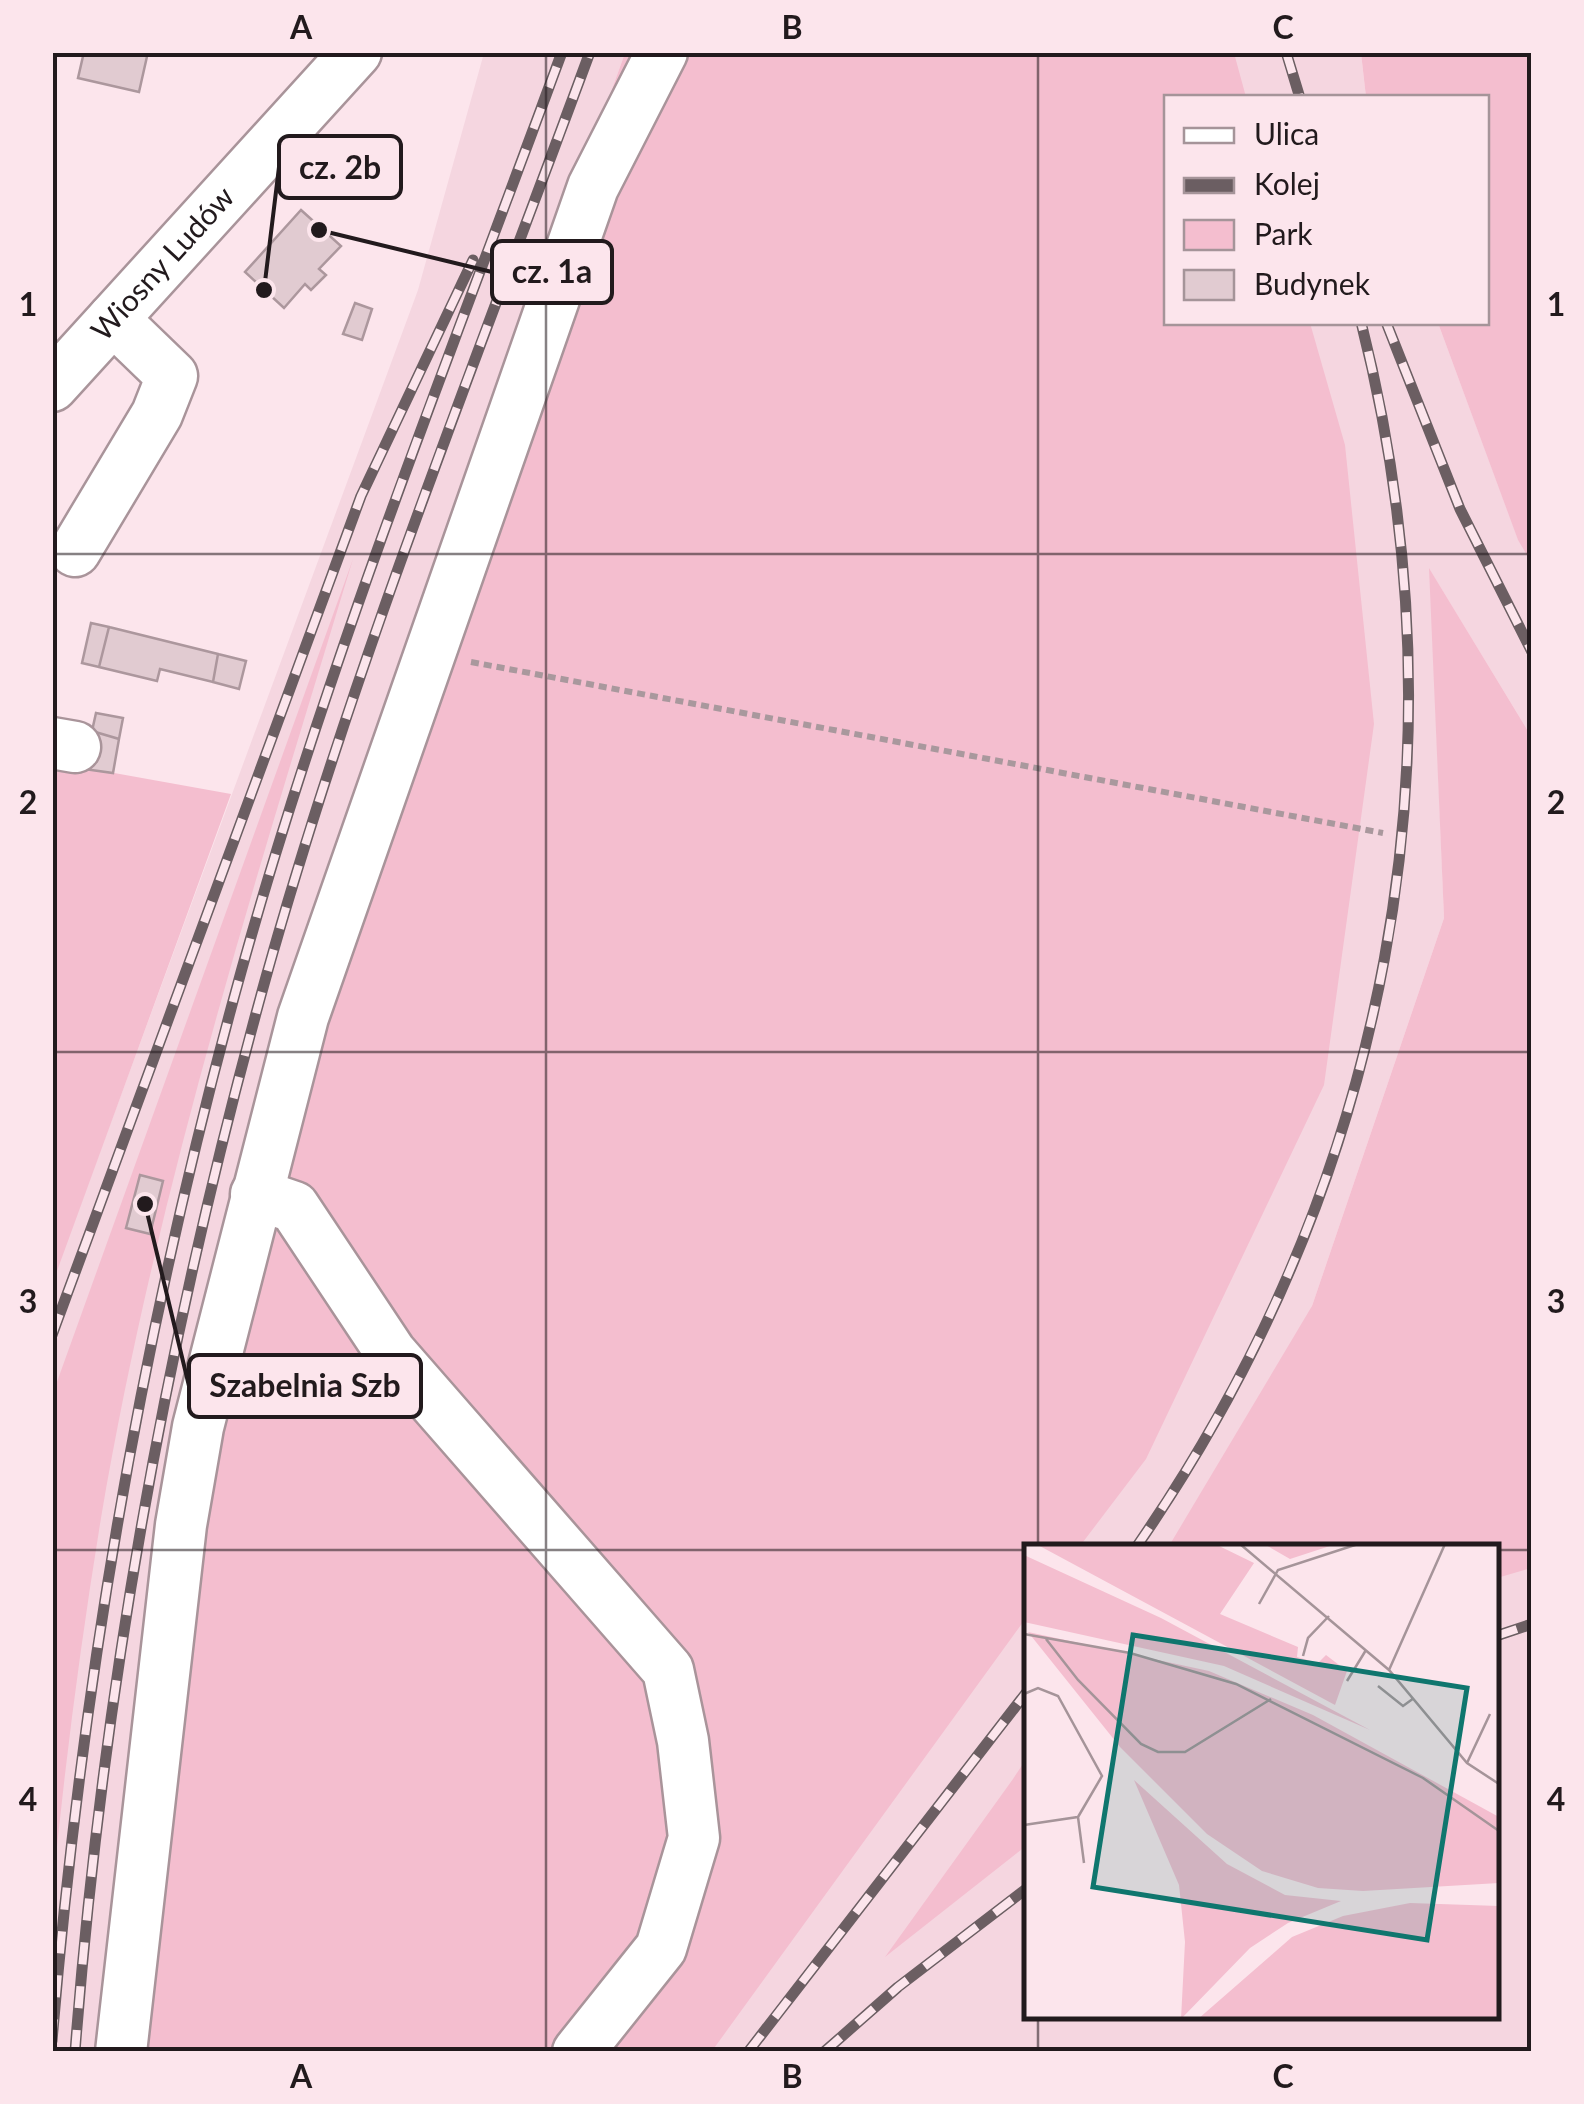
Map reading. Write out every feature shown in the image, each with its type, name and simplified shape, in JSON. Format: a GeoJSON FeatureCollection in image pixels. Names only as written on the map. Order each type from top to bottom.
{"type":"FeatureCollection","features":[{"type":"Feature","properties":{"kind":"street","name":"Wiosny Ludów"},"geometry":{"type":"LineString","coordinates":[[52,386],[356,52]]}},
{"type":"Feature","properties":{"kind":"street"},"geometry":{"type":"LineString","coordinates":[[121,2052],[181,1524],[198,1427],[303,1017],[593,187],[662,52]]}},
{"type":"Feature","properties":{"kind":"street"},"geometry":{"type":"LineString","coordinates":[[75,551],[158,414],[172,376],[113,319]]}},
{"type":"Feature","properties":{"kind":"street"},"geometry":{"type":"LineString","coordinates":[[256,1194],[294,1207],[391,1353],[668,1670],[684,1741],[694,1838],[661,1948],[578,2052]]}},
{"type":"Feature","properties":{"kind":"path"},"geometry":{"type":"LineString","coordinates":[[430,654],[1384,833]]}},
{"type":"Feature","properties":{"kind":"shaded area"},"geometry":{"type":"Polygon","coordinates":[[[484,53],[625,53],[314,919],[159,2051],[53,2051],[52,1282],[418,290],[484,53]]]}},
{"type":"Feature","properties":{"kind":"shaded area"},"geometry":{"type":"Polygon","coordinates":[[[1213,53],[1361,53],[1366,95],[1226,95],[1213,53]]]}},
{"type":"Feature","properties":{"kind":"shaded area"},"geometry":{"type":"Polygon","coordinates":[[[1294,325],[1439,325],[1518,539],[1531,562],[1531,736],[1430,570],[1444,918],[1312,1306],[1223,1544],[1042,1544],[1294,325]]]}},
{"type":"Feature","properties":{"kind":"shaded area"},"geometry":{"type":"Polygon","coordinates":[[[1531,1547],[1531,2051],[594,2052],[1024,1569],[1024,2019],[1499,2019],[1499,1560],[1531,1547]]]}},
{"type":"Feature","properties":{"kind":"green space"},"geometry":{"type":"Polygon","coordinates":[[[625,53],[1234,53],[1245,95],[1164,95],[1164,325],[1311,325],[1345,445],[1374,724],[1324,1085],[1146,1459],[1082,1544],[1024,1544],[1024,1621],[712,2051],[101,2052],[146,1600],[195,1364],[314,919],[625,53]]]}},
{"type":"Feature","properties":{"kind":"green space"},"geometry":{"type":"Polygon","coordinates":[[[1361,53],[1531,53],[1531,562],[1518,540],[1439,325],[1489,325],[1489,95],[1366,95],[1361,53]]]}},
{"type":"Feature","properties":{"kind":"green space"},"geometry":{"type":"Polygon","coordinates":[[[353,559],[212,1035],[150,1275],[101,1518],[53,1886],[53,1393],[353,559]]]}},
{"type":"Feature","properties":{"kind":"green space"},"geometry":{"type":"Polygon","coordinates":[[[1429,568],[1531,736],[1531,1568],[1499,1577],[1499,1544],[1170,1544],[1312,1306],[1444,918],[1429,568]]]}},
{"type":"Feature","properties":{"kind":"green space"},"geometry":{"type":"Polygon","coordinates":[[[53,762],[231,794],[53,1282],[53,762]]]}},
{"type":"Feature","properties":{"kind":"green space"},"geometry":{"type":"Polygon","coordinates":[[[1024,1762],[1024,1848],[885,1957],[1024,1762]]]}},
{"type":"Feature","properties":{"kind":"building"},"geometry":{"type":"Polygon","coordinates":[[[84,52],[148,52],[139,92],[78,78],[84,52]]]}},
{"type":"Feature","properties":{"kind":"building"},"geometry":{"type":"Polygon","coordinates":[[[301,210],[341,246],[319,269],[326,275],[311,290],[305,284],[284,308],[245,272],[301,210]]]}},
{"type":"Feature","properties":{"kind":"building"},"geometry":{"type":"Polygon","coordinates":[[[355,303],[372,309],[362,340],[343,334],[355,303]]]}},
{"type":"Feature","properties":{"kind":"building"},"geometry":{"type":"Polygon","coordinates":[[[91,623],[109,627],[99,667],[82,663],[91,623]]]}},
{"type":"Feature","properties":{"kind":"building"},"geometry":{"type":"Polygon","coordinates":[[[109,627],[218,654],[213,682],[160,669],[157,681],[99,667],[109,627]]]}},
{"type":"Feature","properties":{"kind":"building"},"geometry":{"type":"Polygon","coordinates":[[[218,654],[246,661],[239,689],[213,682],[218,654]]]}},
{"type":"Feature","properties":{"kind":"building"},"geometry":{"type":"Polygon","coordinates":[[[96,713],[123,718],[119,739],[92,731],[96,713]]]}},
{"type":"Feature","properties":{"kind":"building"},"geometry":{"type":"Polygon","coordinates":[[[85,729],[119,739],[113,773],[77,768],[85,729]]]}},
{"type":"Feature","properties":{"kind":"building"},"geometry":{"type":"Polygon","coordinates":[[[140,1175],[163,1181],[150,1234],[126,1228],[140,1175]]]}},
{"type":"Feature","properties":{"kind":"railway"},"geometry":{"type":"LineString","coordinates":[[52,2041],[81,1770],[121,1502],[146,1369],[206,1104],[241,972],[312,739],[392,509],[562,52]]}},
{"type":"Feature","properties":{"kind":"railway"},"geometry":{"type":"LineString","coordinates":[[75,2052],[103,1780],[144,1510],[199,1242],[231,1109],[301,860],[377,627],[590,52]]}},
{"type":"Feature","properties":{"kind":"railway"},"geometry":{"type":"LineString","coordinates":[[1286,52],[1299,95]]}},
{"type":"Feature","properties":{"kind":"railway"},"geometry":{"type":"LineString","coordinates":[[52,1335],[361,496],[473,260]]}},
{"type":"Feature","properties":{"kind":"railway"},"geometry":{"type":"LineString","coordinates":[[1138,1544],[1223,1406],[1294,1261],[1347,1112],[1384,959],[1404,802],[1407,644],[1393,483],[1362,325]]}},
{"type":"Feature","properties":{"kind":"railway"},"geometry":{"type":"LineString","coordinates":[[1387,325],[1460,509],[1532,652]]}},
{"type":"Feature","properties":{"kind":"railway"},"geometry":{"type":"LineString","coordinates":[[1499,1635],[1532,1624]]}},
{"type":"Feature","properties":{"kind":"railway"},"geometry":{"type":"LineString","coordinates":[[748,2052],[1024,1696]]}},
{"type":"Feature","properties":{"kind":"railway"},"geometry":{"type":"LineString","coordinates":[[824,2052],[898,1987],[1024,1891]]}},
{"type":"Feature","properties":{"kind":"place","name":"cz. 1a"},"geometry":{"type":"Point","coordinates":[319,230]}},
{"type":"Feature","properties":{"kind":"place","name":"cz. 2b"},"geometry":{"type":"Point","coordinates":[264,290]}},
{"type":"Feature","properties":{"kind":"place","name":"Szabelnia Szb"},"geometry":{"type":"Point","coordinates":[145,1204]}}]}
